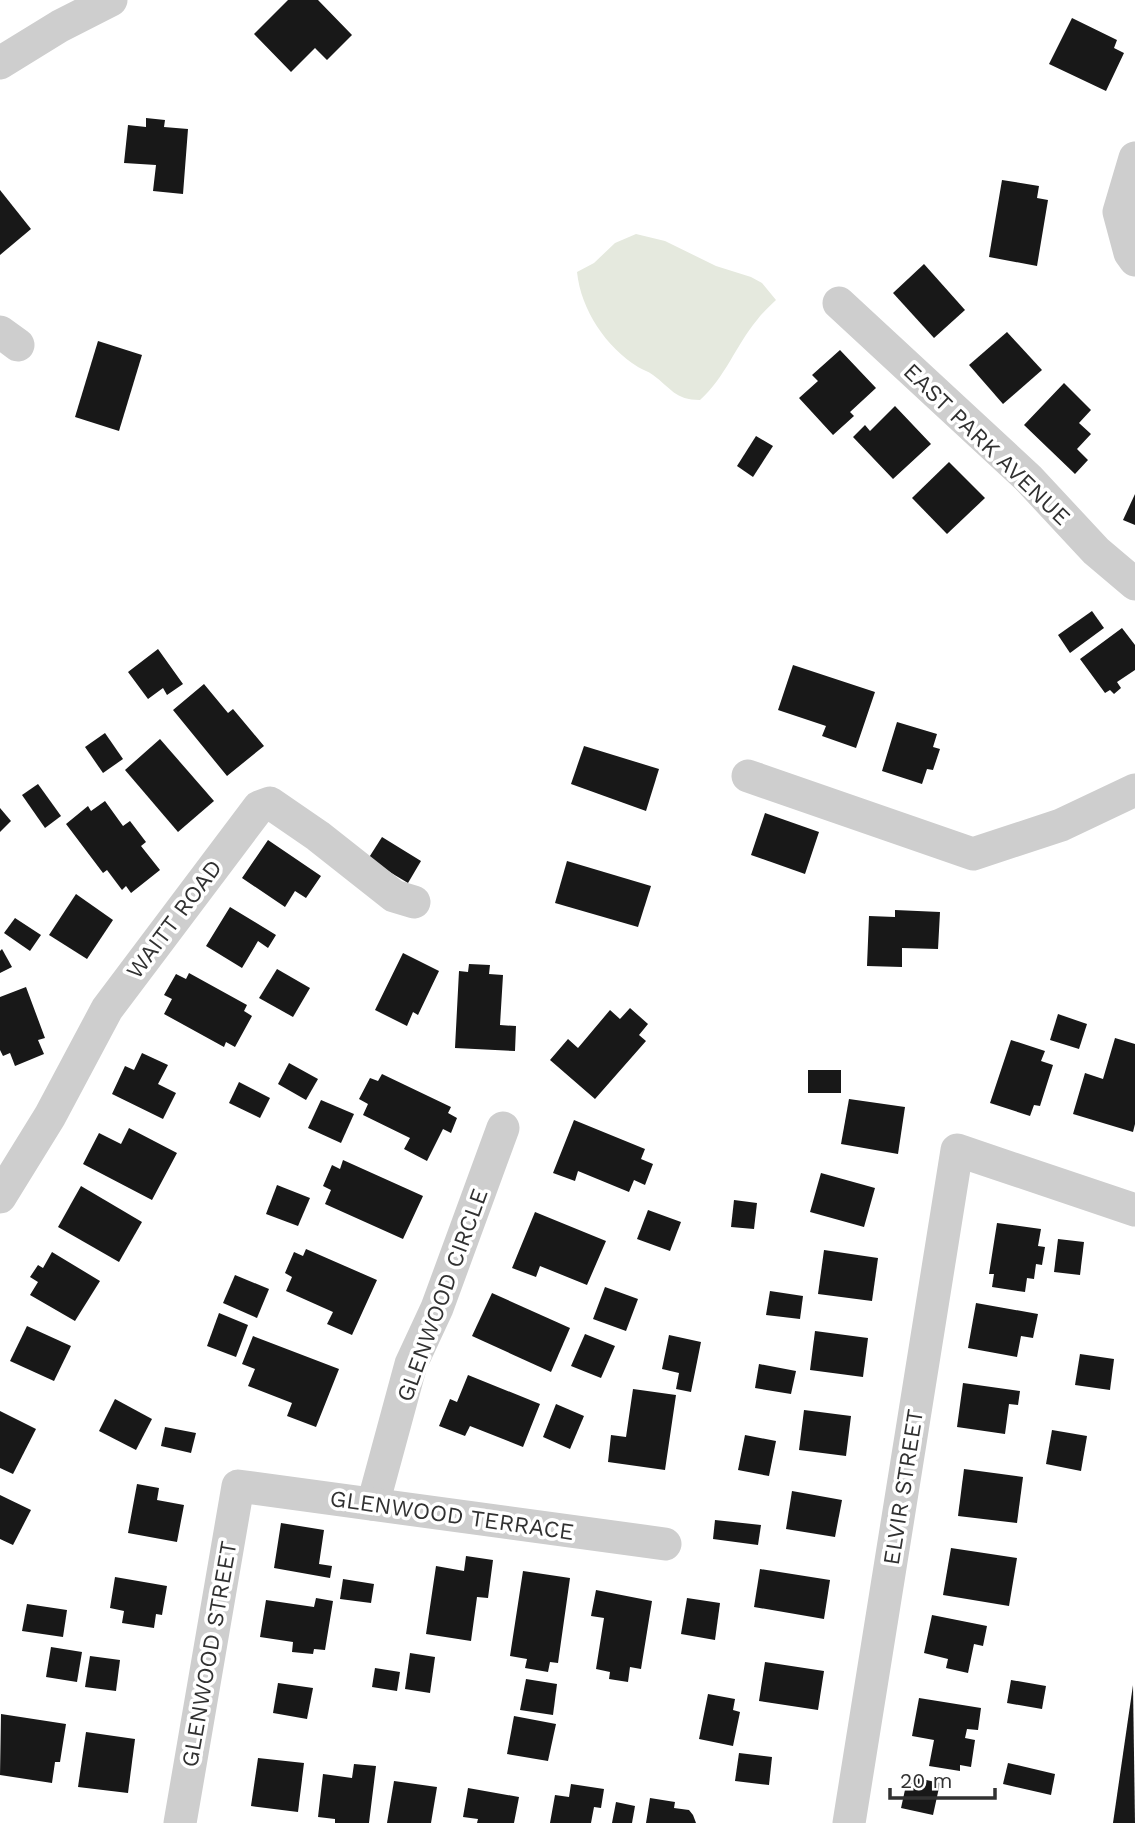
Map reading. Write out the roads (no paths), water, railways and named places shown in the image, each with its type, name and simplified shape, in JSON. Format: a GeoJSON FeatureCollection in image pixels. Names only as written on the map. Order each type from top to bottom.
{"type":"FeatureCollection","features":[{"type":"Feature","properties":{"kind":"street"},"geometry":{"type":"LineString","coordinates":[[0,63],[60,26],[111,0]]}},
{"type":"Feature","properties":{"kind":"street"},"geometry":{"type":"LineString","coordinates":[[1135,158],[1119,212],[1130,253],[1135,260]]}},
{"type":"Feature","properties":{"kind":"street","name":"EAST PARK AVENUE"},"geometry":{"type":"LineString","coordinates":[[839,303],[1028,478],[1096,551],[1135,584]]}},
{"type":"Feature","properties":{"kind":"street"},"geometry":{"type":"LineString","coordinates":[[748,776],[973,854],[1061,825],[1135,790]]}},
{"type":"Feature","properties":{"kind":"street","name":"WAITT ROAD"},"geometry":{"type":"LineString","coordinates":[[0,1197],[50,1116],[107,1009],[260,807],[270,803],[318,836],[394,896],[414,902]]}},
{"type":"Feature","properties":{"kind":"street","name":"GLENWOOD CIRCLE"},"geometry":{"type":"LineString","coordinates":[[373,1504],[411,1364],[437,1308],[503,1128]]}},
{"type":"Feature","properties":{"kind":"street","name":"ELVIR STREET"},"geometry":{"type":"LineString","coordinates":[[849,1823],[957,1150],[1135,1210]]}},
{"type":"Feature","properties":{"kind":"street","name":"GLENWOOD TERRACE"},"geometry":{"type":"LineString","coordinates":[[238,1486],[665,1544]]}},
{"type":"Feature","properties":{"kind":"street","name":"GLENWOOD STREET"},"geometry":{"type":"LineString","coordinates":[[180,1823],[238,1486]]}}]}
